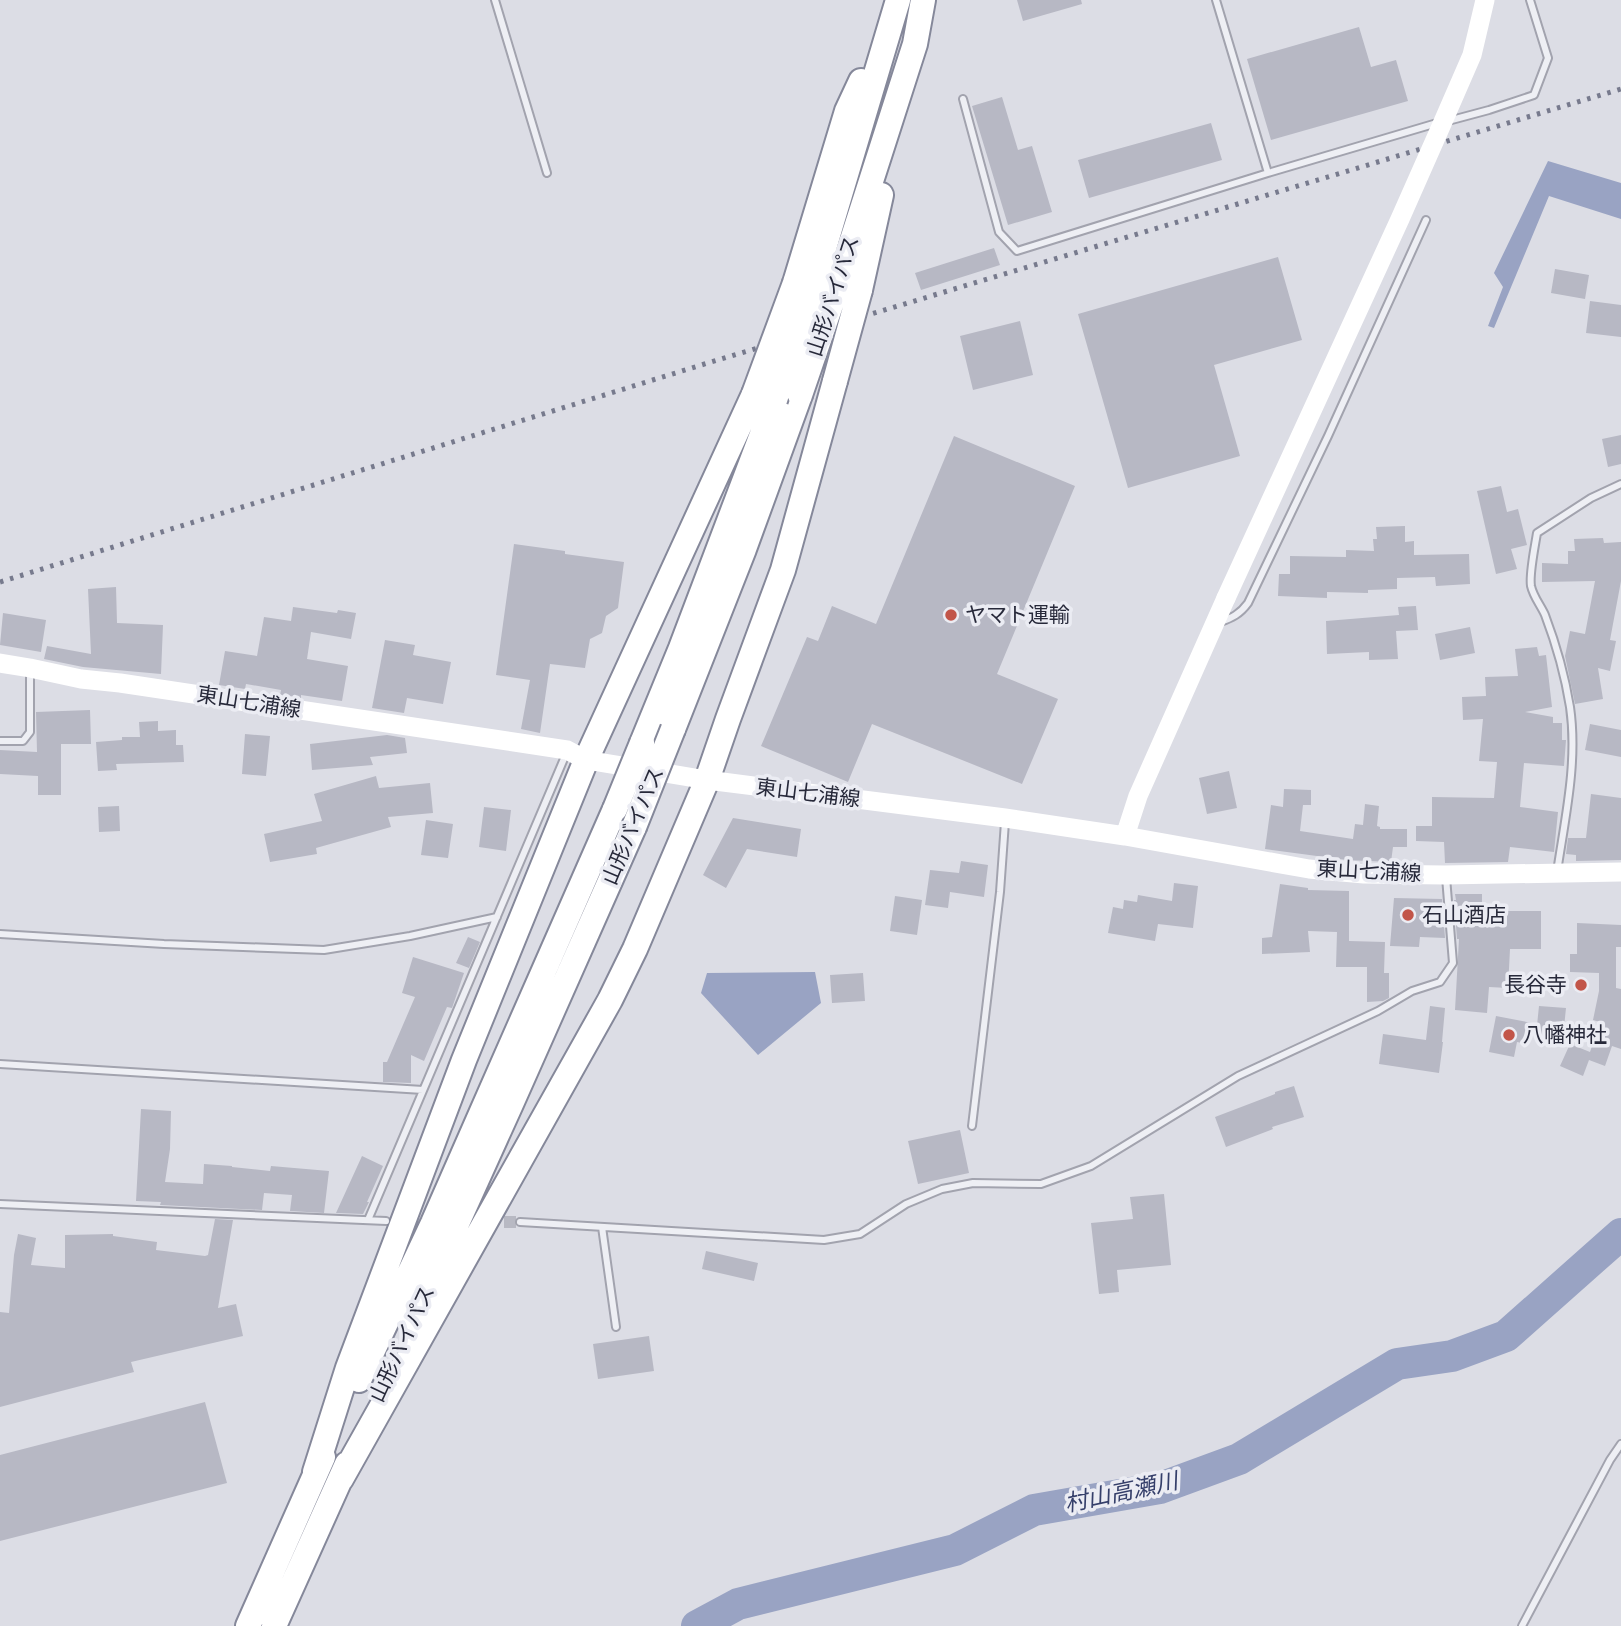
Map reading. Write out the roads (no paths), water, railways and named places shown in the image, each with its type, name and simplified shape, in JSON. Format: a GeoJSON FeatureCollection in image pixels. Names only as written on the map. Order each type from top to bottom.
{"type":"FeatureCollection","features":[{"type":"Feature","properties":{"kind":"highway","name":"山形バイパス"},"geometry":{"type":"LineString","coordinates":[[263,1621],[316,1472],[433,1223],[614,809],[681,648],[764,397],[827,285],[915,44],[923,0]]}},
{"type":"Feature","properties":{"kind":"highway","name":"山形バイパス"},"geometry":{"type":"LineString","coordinates":[[263,1621],[341,1479],[489,1153],[634,827],[744,549],[800,395],[896,8]]}},
{"type":"Feature","properties":{"kind":"highway"},"geometry":{"type":"LineString","coordinates":[[341,1479],[610,1000],[635,949],[707,780],[783,570],[835,381],[827,285]]}},
{"type":"Feature","properties":{"kind":"highway"},"geometry":{"type":"LineString","coordinates":[[316,1472],[348,1368],[576,755],[764,397]]}},
{"type":"Feature","properties":{"kind":"main road"},"geometry":{"type":"LineString","coordinates":[[1125,836],[1138,796],[1214,624],[1400,219],[1472,55],[1485,0]]}},
{"type":"Feature","properties":{"kind":"main road","name":"東山七浦線"},"geometry":{"type":"LineString","coordinates":[[0,663],[81,679],[134,685],[576,755],[707,780],[1005,818],[1125,836],[1309,869],[1364,874],[1446,875],[1621,872]]}},
{"type":"Feature","properties":{"kind":"lane"},"geometry":{"type":"LineString","coordinates":[[495,0],[547,173]]}},
{"type":"Feature","properties":{"kind":"lane"},"geometry":{"type":"LineString","coordinates":[[1216,0],[1268,173]]}},
{"type":"Feature","properties":{"kind":"lane"},"geometry":{"type":"LineString","coordinates":[[963,99],[999,232],[1017,251],[1268,173],[1534,95],[1548,58],[1530,0]]}},
{"type":"Feature","properties":{"kind":"lane"},"geometry":{"type":"LineString","coordinates":[[1214,624],[1233,617],[1248,603],[1328,436],[1426,220]]}},
{"type":"Feature","properties":{"kind":"lane"},"geometry":{"type":"LineString","coordinates":[[1557,874],[1574,736],[1557,649],[1531,586],[1537,533],[1591,498],[1621,484]]}},
{"type":"Feature","properties":{"kind":"lane"},"geometry":{"type":"LineString","coordinates":[[0,740],[23,741],[30,732],[30,668]]}},
{"type":"Feature","properties":{"kind":"lane"},"geometry":{"type":"LineString","coordinates":[[368,1220],[497,917],[576,755]]}},
{"type":"Feature","properties":{"kind":"lane"},"geometry":{"type":"LineString","coordinates":[[972,1126],[1000,892],[1005,818]]}},
{"type":"Feature","properties":{"kind":"lane"},"geometry":{"type":"LineString","coordinates":[[520,1223],[824,1240],[860,1234],[906,1204],[942,1189],[973,1183],[1041,1184],[1091,1166],[1238,1076],[1378,1011],[1412,991],[1440,982],[1453,963],[1446,875]]}},
{"type":"Feature","properties":{"kind":"lane"},"geometry":{"type":"LineString","coordinates":[[0,934],[324,950],[411,936],[497,917]]}},
{"type":"Feature","properties":{"kind":"lane"},"geometry":{"type":"LineString","coordinates":[[0,1065],[424,1090]]}},
{"type":"Feature","properties":{"kind":"lane"},"geometry":{"type":"LineString","coordinates":[[0,1204],[386,1221]]}},
{"type":"Feature","properties":{"kind":"lane"},"geometry":{"type":"LineString","coordinates":[[602,1227],[616,1327]]}},
{"type":"Feature","properties":{"kind":"lane"},"geometry":{"type":"LineString","coordinates":[[1522,1626],[1621,1444]]}},
{"type":"Feature","properties":{"kind":"lane"},"geometry":{"type":"LineString","coordinates":[[1610,1460],[1621,1463]]}},
{"type":"Feature","properties":{"kind":"water"},"geometry":{"type":"Polygon","coordinates":[[[1548,161],[1621,183],[1621,219],[1549,196],[1494,328],[1488,326],[1503,287],[1494,273],[1548,161]]]}},
{"type":"Feature","properties":{"kind":"water"},"geometry":{"type":"Polygon","coordinates":[[[815,972],[821,1003],[758,1055],[701,993],[707,973],[815,972]]]}},
{"type":"Feature","properties":{"kind":"waterway","name":"村山高瀬川"},"geometry":{"type":"LineString","coordinates":[[697,1626],[738,1604],[955,1550],[1034,1510],[1160,1488],[1239,1459],[1397,1364],[1452,1356],[1506,1336],[1621,1234]]}},
{"type":"Feature","properties":{"kind":"tunnel"},"geometry":{"type":"LineString","coordinates":[[486,1222],[520,1222]]}},
{"type":"Feature","properties":{"kind":"railway"},"geometry":{"type":"LineString","coordinates":[[0,582],[711,362],[1621,89]]}},
{"type":"Feature","properties":{"kind":"place","name":"ヤマト運輸"},"geometry":{"type":"Point","coordinates":[951,615]}},
{"type":"Feature","properties":{"kind":"place","name":"石山酒店"},"geometry":{"type":"Point","coordinates":[1408,915]}},
{"type":"Feature","properties":{"kind":"place","name":"長谷寺"},"geometry":{"type":"Point","coordinates":[1581,985]}},
{"type":"Feature","properties":{"kind":"place","name":"八幡神社"},"geometry":{"type":"Point","coordinates":[1509,1035]}}]}
